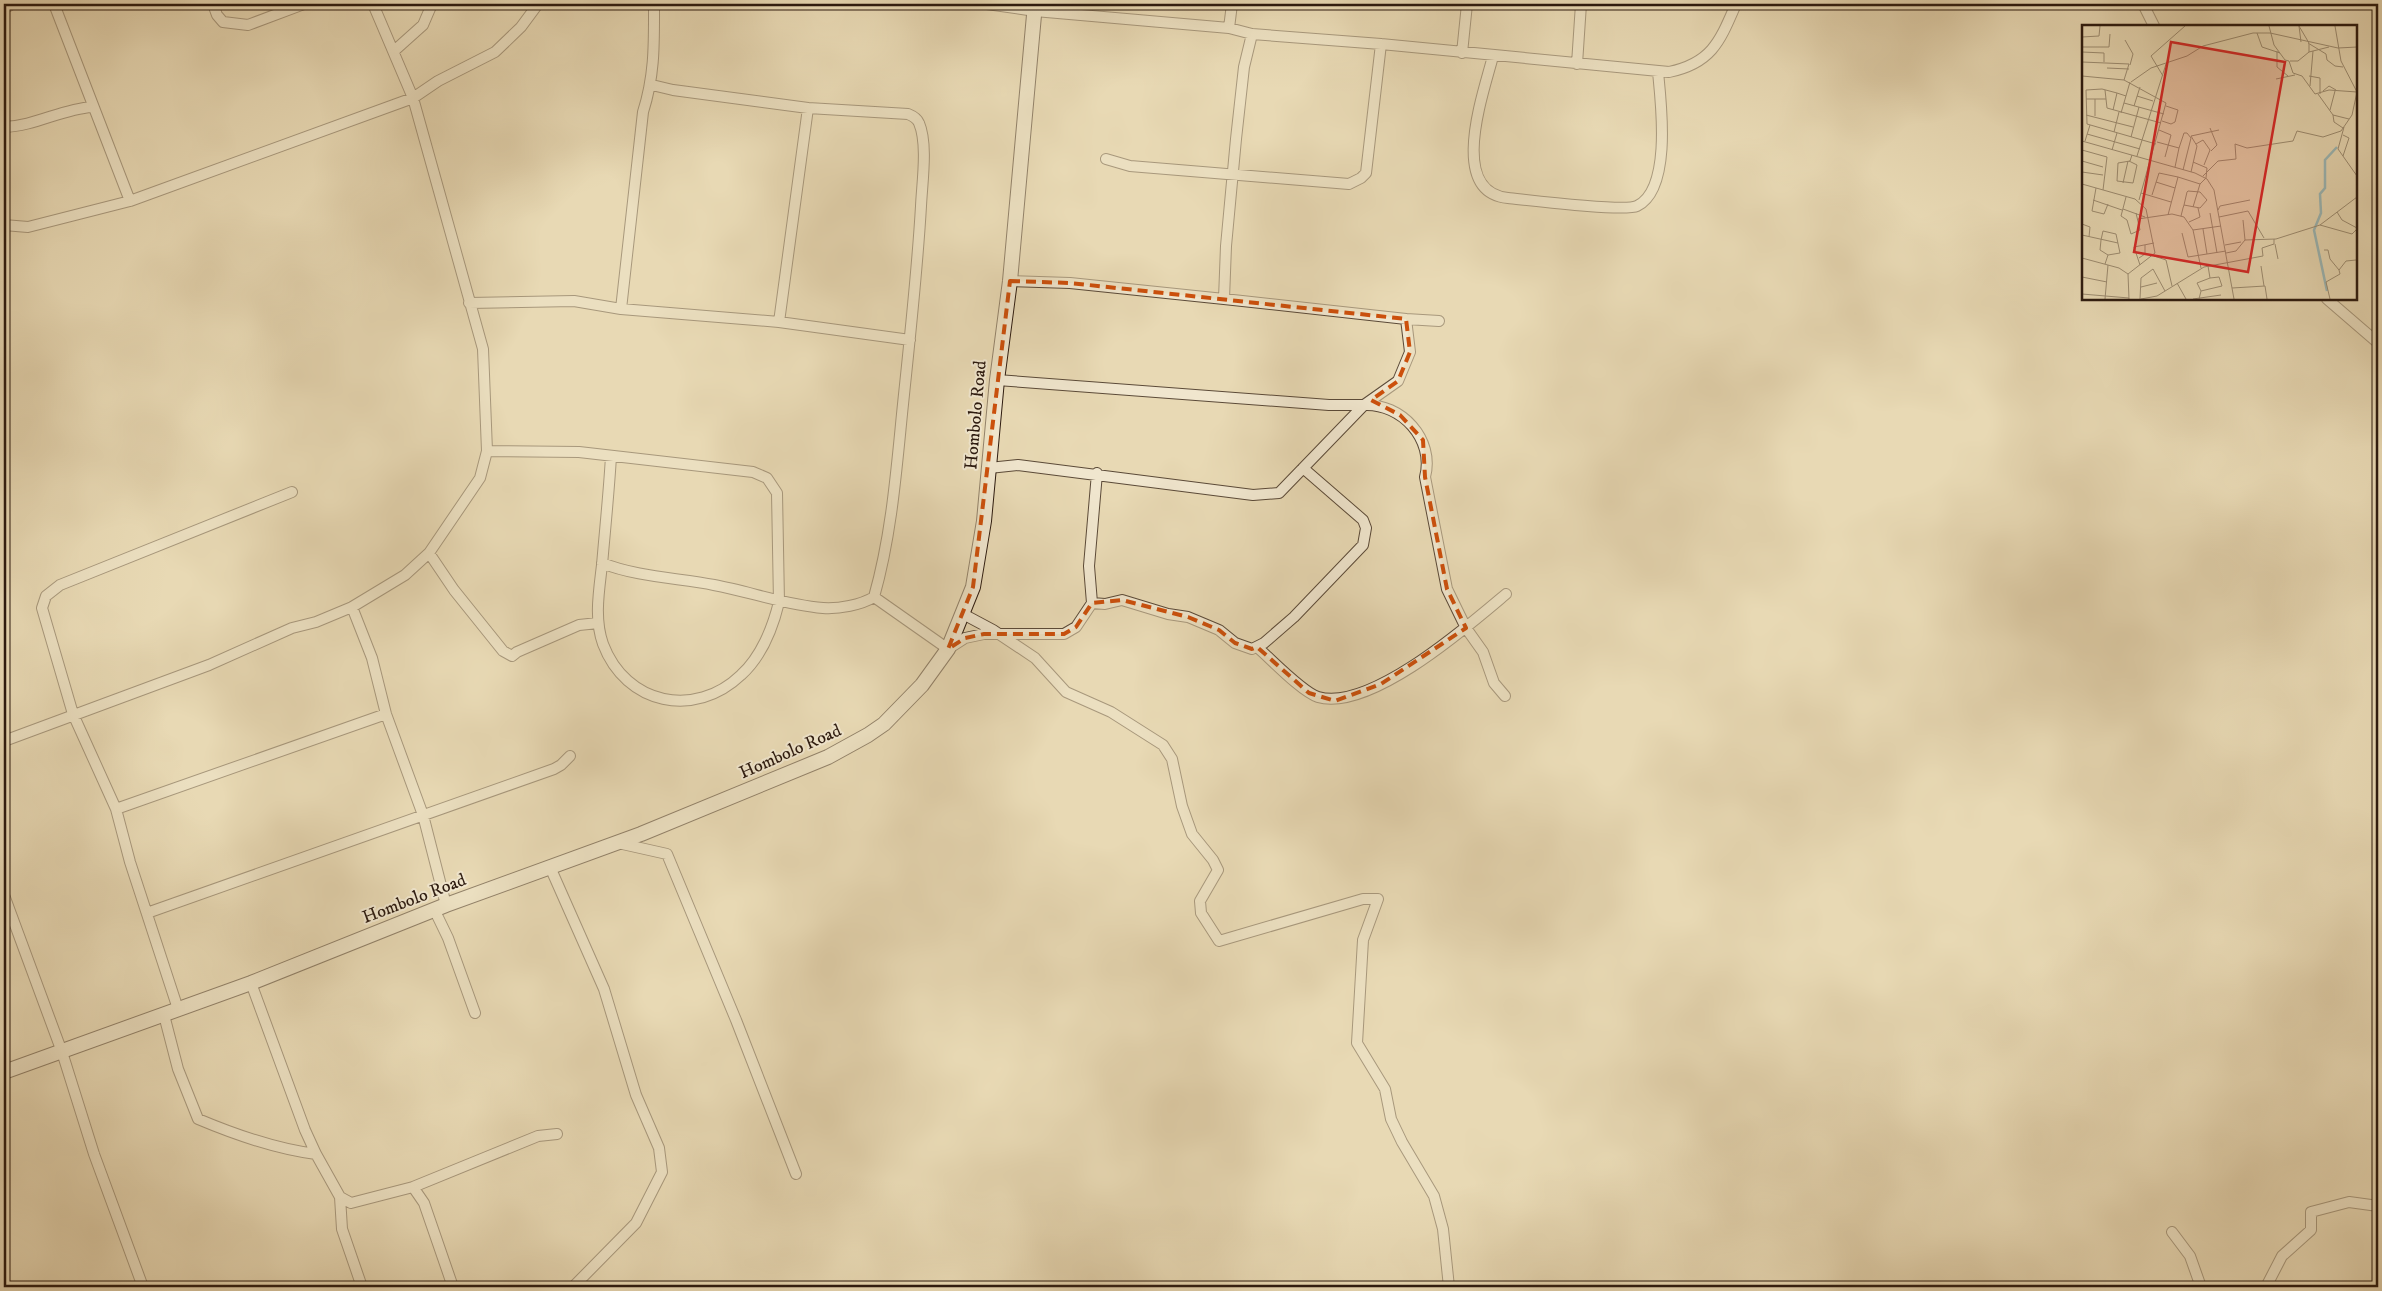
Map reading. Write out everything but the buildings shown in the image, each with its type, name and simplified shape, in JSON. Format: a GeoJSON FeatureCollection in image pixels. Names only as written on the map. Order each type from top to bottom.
{"type":"FeatureCollection","features":[{"type":"Feature","properties":{"kind":"street"},"geometry":{"type":"LineString","coordinates":[[4,9],[12,4]]}},
{"type":"Feature","properties":{"kind":"street"},"geometry":{"type":"LineString","coordinates":[[54,4],[92,107],[130,200]]}},
{"type":"Feature","properties":{"kind":"street"},"geometry":{"type":"LineString","coordinates":[[213,4],[217,15],[223,22],[248,25],[304,4]]}},
{"type":"Feature","properties":{"kind":"street"},"geometry":{"type":"LineString","coordinates":[[4,741],[209,665],[292,628],[316,622],[352,607],[405,575],[429,553],[480,478],[487,451],[483,349],[413,98],[373,4]]}},
{"type":"Feature","properties":{"kind":"street"},"geometry":{"type":"LineString","coordinates":[[394,51],[423,24],[432,4]]}},
{"type":"Feature","properties":{"kind":"street"},"geometry":{"type":"LineString","coordinates":[[4,226],[28,227],[130,200],[413,98],[438,80],[495,52],[521,27],[538,4]]}},
{"type":"Feature","properties":{"kind":"street"},"geometry":{"type":"LineString","coordinates":[[621,309],[643,112],[652,85],[654,4]]}},
{"type":"Feature","properties":{"kind":"street"},"geometry":{"type":"LineString","coordinates":[[987,4],[1035,7],[1229,28],[1252,34],[1381,44],[1658,72],[1684,69],[1702,60],[1720,38],[1736,4]]}},
{"type":"Feature","properties":{"kind":"street"},"geometry":{"type":"LineString","coordinates":[[1229,28],[1232,4]]}},
{"type":"Feature","properties":{"kind":"street"},"geometry":{"type":"LineString","coordinates":[[1462,52],[1467,4]]}},
{"type":"Feature","properties":{"kind":"street"},"geometry":{"type":"LineString","coordinates":[[1577,64],[1581,4]]}},
{"type":"Feature","properties":{"kind":"street"},"geometry":{"type":"LineString","coordinates":[[2143,4],[2154,25]]}},
{"type":"Feature","properties":{"kind":"street","name":"Hombolo Road"},"geometry":{"type":"LineString","coordinates":[[4,1072],[251,983],[440,907],[641,834],[828,757],[884,724],[922,685],[948,649],[974,587],[990,468],[996,380],[1010,281],[1035,7]]}},
{"type":"Feature","properties":{"kind":"street"},"geometry":{"type":"LineString","coordinates":[[1224,299],[1226,246],[1244,67],[1252,34]]}},
{"type":"Feature","properties":{"kind":"street"},"geometry":{"type":"LineString","coordinates":[[1106,159],[1130,166],[1349,184],[1366,174],[1381,44]]}},
{"type":"Feature","properties":{"kind":"street"},"geometry":{"type":"LineString","coordinates":[[1493,56],[1473,142],[1474,167],[1486,190],[1496,197],[1593,206],[1630,207],[1639,204],[1650,194],[1655,183],[1660,158],[1662,126],[1658,72]]}},
{"type":"Feature","properties":{"kind":"street"},"geometry":{"type":"LineString","coordinates":[[602,563],[621,569],[732,588],[779,602],[822,608],[868,601],[874,597],[885,553],[891,517],[910,340],[920,231],[923,153],[919,123],[914,117],[908,114],[808,108],[673,90],[652,85]]}},
{"type":"Feature","properties":{"kind":"street"},"geometry":{"type":"LineString","coordinates":[[4,127],[26,124],[80,108],[92,107]]}},
{"type":"Feature","properties":{"kind":"street"},"geometry":{"type":"LineString","coordinates":[[779,322],[808,108]]}},
{"type":"Feature","properties":{"kind":"street"},"geometry":{"type":"LineString","coordinates":[[1010,281],[1070,284],[1439,321]]}},
{"type":"Feature","properties":{"kind":"street"},"geometry":{"type":"LineString","coordinates":[[2328,300],[2378,343]]}},
{"type":"Feature","properties":{"kind":"street"},"geometry":{"type":"LineString","coordinates":[[469,303],[574,301],[621,309],[779,322],[910,340]]}},
{"type":"Feature","properties":{"kind":"street"},"geometry":{"type":"LineString","coordinates":[[990,468],[1018,465],[1253,495],[1278,493],[1364,405],[1398,380],[1410,352],[1406,319]]}},
{"type":"Feature","properties":{"kind":"street"},"geometry":{"type":"LineString","coordinates":[[996,380],[1328,405],[1379,404],[1400,415],[1423,440],[1427,468],[1425,477],[1447,589],[1466,628],[1483,652],[1494,683],[1504,696]]}},
{"type":"Feature","properties":{"kind":"street"},"geometry":{"type":"LineString","coordinates":[[487,451],[579,452],[754,472],[768,478],[776,493],[779,602],[767,638],[742,675],[705,699],[688,702],[656,698],[632,684],[611,660],[604,644],[598,623],[611,456]]}},
{"type":"Feature","properties":{"kind":"street"},"geometry":{"type":"LineString","coordinates":[[1092,603],[1105,604],[1122,600],[1168,614],[1188,616],[1219,630],[1235,643],[1252,649],[1257,647],[1294,617],[1363,545],[1366,528],[1363,520],[1303,468]]}},
{"type":"Feature","properties":{"kind":"street"},"geometry":{"type":"LineString","coordinates":[[874,597],[948,649],[965,638],[984,634],[1064,634],[1076,627],[1092,603],[1088,566],[1097,474]]}},
{"type":"Feature","properties":{"kind":"street"},"geometry":{"type":"LineString","coordinates":[[178,1009],[130,862],[116,809],[73,714],[42,608],[46,596],[60,585],[292,492]]}},
{"type":"Feature","properties":{"kind":"street"},"geometry":{"type":"LineString","coordinates":[[429,553],[454,590],[503,651],[512,656],[517,652],[580,625],[598,623]]}},
{"type":"Feature","properties":{"kind":"street"},"geometry":{"type":"LineString","coordinates":[[1257,647],[1309,693],[1335,701],[1361,693],[1410,668],[1466,628],[1506,594]]}},
{"type":"Feature","properties":{"kind":"street"},"geometry":{"type":"LineString","coordinates":[[352,607],[372,658],[386,714],[423,815],[440,907],[448,938],[475,1013]]}},
{"type":"Feature","properties":{"kind":"street"},"geometry":{"type":"LineString","coordinates":[[963,614],[999,634],[1035,658],[1066,692],[1111,712],[1163,745],[1172,759],[1182,806],[1192,834],[1214,860],[1218,870],[1200,901],[1201,913],[1219,941],[1363,899],[1378,899],[1363,940],[1357,1043],[1385,1090],[1391,1119],[1402,1142],[1434,1196],[1443,1229],[1449,1287]]}},
{"type":"Feature","properties":{"kind":"street"},"geometry":{"type":"LineString","coordinates":[[116,809],[386,714]]}},
{"type":"Feature","properties":{"kind":"street"},"geometry":{"type":"LineString","coordinates":[[148,913],[423,815],[460,804],[554,769],[570,756]]}},
{"type":"Feature","properties":{"kind":"street"},"geometry":{"type":"LineString","coordinates":[[617,842],[667,854],[736,1020],[796,1174]]}},
{"type":"Feature","properties":{"kind":"street"},"geometry":{"type":"LineString","coordinates":[[550,867],[604,989],[636,1096],[659,1148],[662,1172],[636,1223],[573,1287]]}},
{"type":"Feature","properties":{"kind":"street"},"geometry":{"type":"LineString","coordinates":[[4,895],[62,1052],[94,1154],[143,1287]]}},
{"type":"Feature","properties":{"kind":"street"},"geometry":{"type":"LineString","coordinates":[[251,983],[305,1130],[340,1197],[342,1229],[362,1287]]}},
{"type":"Feature","properties":{"kind":"street"},"geometry":{"type":"LineString","coordinates":[[164,1015],[178,1069],[198,1119],[240,1135],[294,1151],[316,1154]]}},
{"type":"Feature","properties":{"kind":"street"},"geometry":{"type":"LineString","coordinates":[[340,1197],[351,1203],[413,1187],[538,1136],[557,1134]]}},
{"type":"Feature","properties":{"kind":"street"},"geometry":{"type":"LineString","coordinates":[[413,1187],[424,1203],[453,1287]]}},
{"type":"Feature","properties":{"kind":"street"},"geometry":{"type":"LineString","coordinates":[[2266,1287],[2282,1256],[2311,1230],[2311,1212],[2350,1202],[2378,1206]]}},
{"type":"Feature","properties":{"kind":"street"},"geometry":{"type":"LineString","coordinates":[[2172,1232],[2190,1256],[2201,1287]]}},
{"type":"Feature","properties":{"kind":"highlighted area"},"geometry":{"type":"Polygon","coordinates":[[[1010,281],[1070,283],[1406,319],[1410,352],[1398,381],[1371,400],[1400,415],[1423,440],[1425,477],[1447,589],[1466,628],[1381,684],[1335,701],[1309,693],[1257,647],[1252,649],[1235,643],[1219,630],[1188,617],[1122,600],[1092,603],[1076,627],[1064,634],[984,634],[965,638],[948,649],[973,587],[1010,281]]]}}]}
